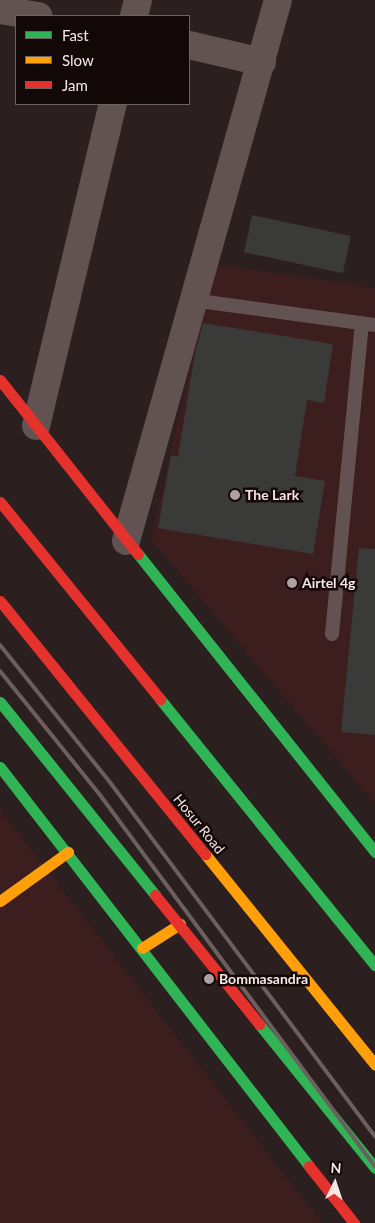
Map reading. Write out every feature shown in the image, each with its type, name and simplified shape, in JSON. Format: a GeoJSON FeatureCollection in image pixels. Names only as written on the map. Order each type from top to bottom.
{"type":"FeatureCollection","features":[{"type":"Feature","properties":{"kind":"main road"},"geometry":{"type":"LineString","coordinates":[[0,380],[375,852]]}},
{"type":"Feature","properties":{"kind":"main road"},"geometry":{"type":"LineString","coordinates":[[0,502],[375,965]]}},
{"type":"Feature","properties":{"kind":"main road","name":"Hosur Road"},"geometry":{"type":"LineString","coordinates":[[0,601],[375,1065]]}},
{"type":"Feature","properties":{"kind":"main road"},"geometry":{"type":"LineString","coordinates":[[0,702],[375,1168]]}},
{"type":"Feature","properties":{"kind":"main road"},"geometry":{"type":"LineString","coordinates":[[0,767],[68,852],[354,1223]]}},
{"type":"Feature","properties":{"kind":"main road"},"geometry":{"type":"LineString","coordinates":[[0,901],[68,852]]}},
{"type":"Feature","properties":{"kind":"main road"},"geometry":{"type":"LineString","coordinates":[[142,948],[180,924]]}},
{"type":"Feature","properties":{"kind":"street"},"geometry":{"type":"LineString","coordinates":[[134,15],[138,0]]}},
{"type":"Feature","properties":{"kind":"street"},"geometry":{"type":"LineString","coordinates":[[126,541],[192,300],[262,62],[278,0]]}},
{"type":"Feature","properties":{"kind":"street"},"geometry":{"type":"LineString","coordinates":[[0,10],[33,15]]}},
{"type":"Feature","properties":{"kind":"street"},"geometry":{"type":"LineString","coordinates":[[190,45],[262,62]]}},
{"type":"Feature","properties":{"kind":"street"},"geometry":{"type":"LineString","coordinates":[[36,426],[112,105]]}},
{"type":"Feature","properties":{"kind":"lane"},"geometry":{"type":"LineString","coordinates":[[192,300],[368,325],[332,634]]}},
{"type":"Feature","properties":{"kind":"shaded area"},"geometry":{"type":"Polygon","coordinates":[[[213,264],[375,288],[375,803],[151,540],[213,264]]]}},
{"type":"Feature","properties":{"kind":"shaded area"},"geometry":{"type":"Polygon","coordinates":[[[0,810],[65,893],[322,1223],[0,1223],[0,810]]]}},
{"type":"Feature","properties":{"kind":"building"},"geometry":{"type":"Polygon","coordinates":[[[252,215],[351,236],[343,273],[244,252],[252,215]]]}},
{"type":"Feature","properties":{"kind":"building"},"geometry":{"type":"Polygon","coordinates":[[[203,323],[333,344],[324,403],[307,400],[295,476],[325,481],[313,554],[158,528],[171,455],[178,457],[195,353],[203,323]]]}},
{"type":"Feature","properties":{"kind":"building"},"geometry":{"type":"Polygon","coordinates":[[[359,548],[375,549],[375,735],[341,732],[359,548]]]}},
{"type":"Feature","properties":{"kind":"railway"},"geometry":{"type":"LineString","coordinates":[[0,645],[109,781],[375,1136]]}},
{"type":"Feature","properties":{"kind":"railway"},"geometry":{"type":"LineString","coordinates":[[0,671],[100,795],[375,1166]]}},
{"type":"Feature","properties":{"kind":"traffic: fast"},"geometry":{"type":"LineString","coordinates":[[138,554],[375,852]]}},
{"type":"Feature","properties":{"kind":"traffic: fast"},"geometry":{"type":"LineString","coordinates":[[160,699],[375,965]]}},
{"type":"Feature","properties":{"kind":"traffic: fast"},"geometry":{"type":"LineString","coordinates":[[0,702],[155,895]]}},
{"type":"Feature","properties":{"kind":"traffic: fast"},"geometry":{"type":"LineString","coordinates":[[0,767],[309,1166]]}},
{"type":"Feature","properties":{"kind":"traffic: fast"},"geometry":{"type":"LineString","coordinates":[[259,1024],[375,1168]]}},
{"type":"Feature","properties":{"kind":"traffic: slow"},"geometry":{"type":"LineString","coordinates":[[0,901],[68,852]]}},
{"type":"Feature","properties":{"kind":"traffic: slow"},"geometry":{"type":"LineString","coordinates":[[205,854],[375,1065]]}},
{"type":"Feature","properties":{"kind":"traffic: slow"},"geometry":{"type":"LineString","coordinates":[[142,948],[180,924]]}},
{"type":"Feature","properties":{"kind":"traffic: jam"},"geometry":{"type":"LineString","coordinates":[[0,380],[138,554]]}},
{"type":"Feature","properties":{"kind":"traffic: jam"},"geometry":{"type":"LineString","coordinates":[[0,502],[160,699]]}},
{"type":"Feature","properties":{"kind":"traffic: jam"},"geometry":{"type":"LineString","coordinates":[[0,601],[205,854]]}},
{"type":"Feature","properties":{"kind":"traffic: jam"},"geometry":{"type":"LineString","coordinates":[[155,895],[259,1024]]}},
{"type":"Feature","properties":{"kind":"traffic: jam"},"geometry":{"type":"LineString","coordinates":[[309,1166],[354,1223]]}},
{"type":"Feature","properties":{"kind":"place","name":"The Lark"},"geometry":{"type":"Point","coordinates":[235,495]}},
{"type":"Feature","properties":{"kind":"place","name":"Airtel 4g"},"geometry":{"type":"Point","coordinates":[292,583]}},
{"type":"Feature","properties":{"kind":"place","name":"Bommasandra"},"geometry":{"type":"Point","coordinates":[209,979]}}]}
